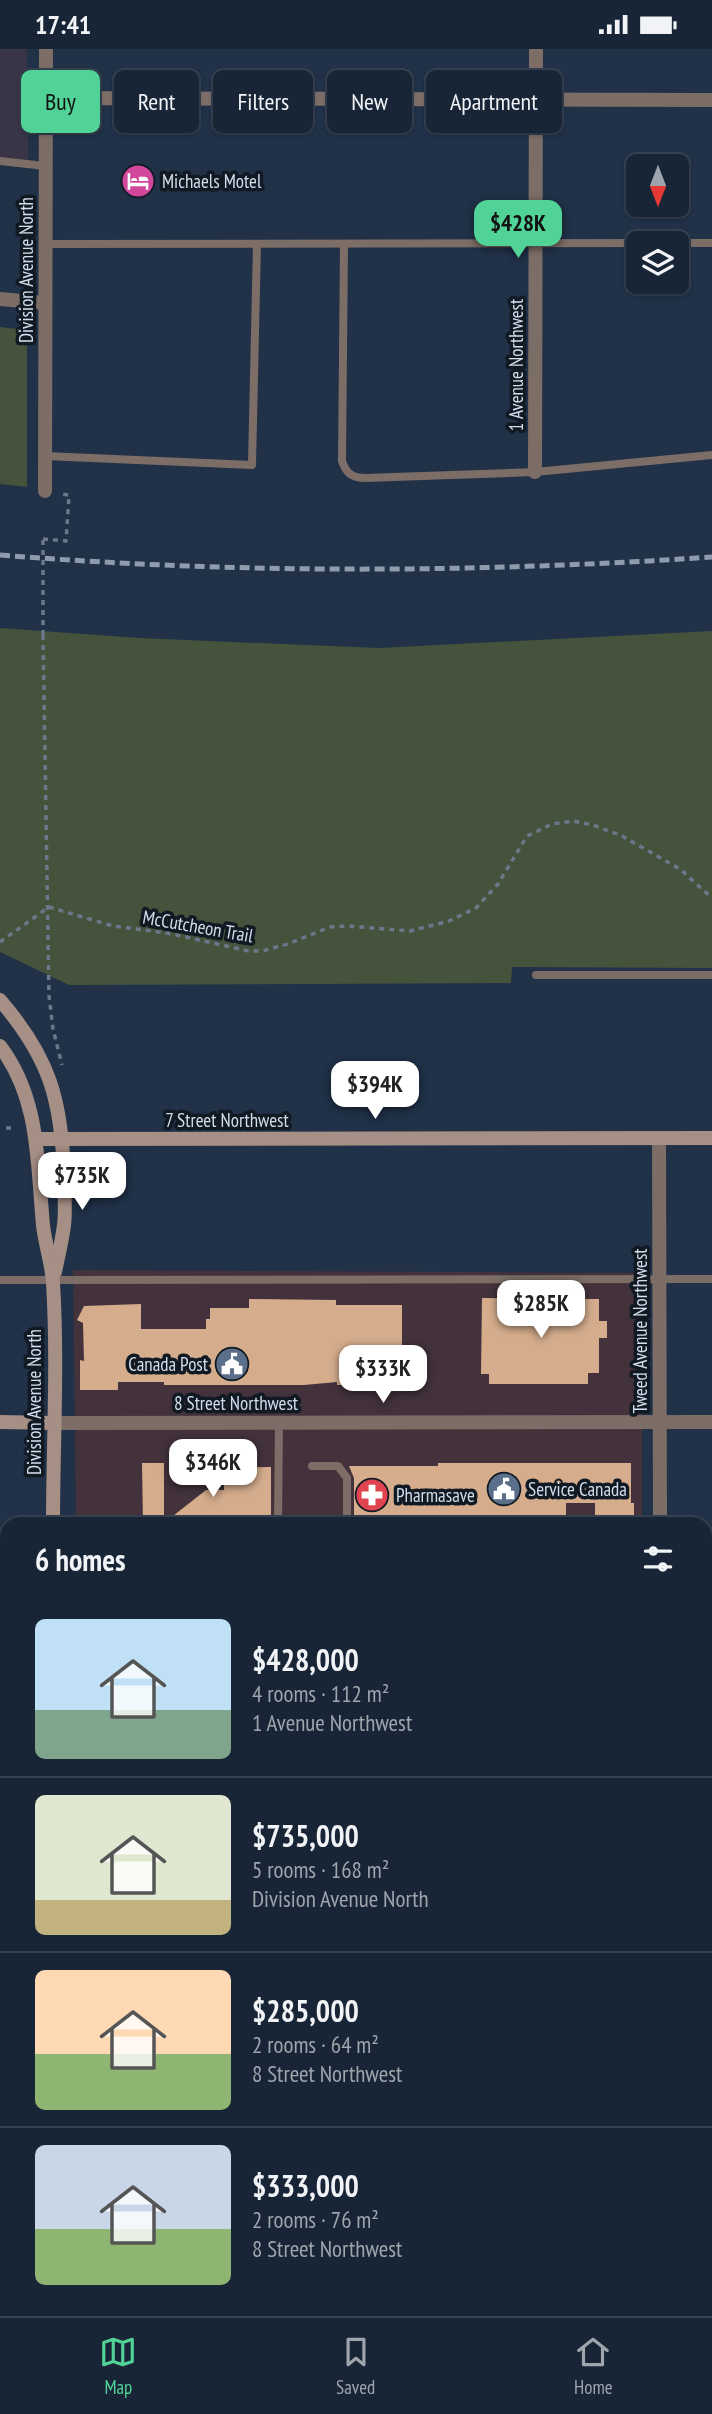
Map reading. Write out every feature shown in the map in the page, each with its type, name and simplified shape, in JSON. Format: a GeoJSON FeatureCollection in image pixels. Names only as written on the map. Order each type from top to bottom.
{"type":"FeatureCollection","features":[{"type":"Feature","properties":{"kind":"main road","name":"Division Avenue North"},"geometry":{"type":"LineString","coordinates":[[0,1000],[19,1022],[35,1049],[56,1098],[63,1139],[65,1223],[53,1281]]}},
{"type":"Feature","properties":{"kind":"main road","name":"Division Avenue North"},"geometry":{"type":"LineString","coordinates":[[0,1046],[15,1069],[37,1139],[43,1227],[53,1281],[54,1517]]}},
{"type":"Feature","properties":{"kind":"main road","name":"7 Street Northwest"},"geometry":{"type":"LineString","coordinates":[[37,1139],[712,1137]]}},
{"type":"Feature","properties":{"kind":"main road"},"geometry":{"type":"LineString","coordinates":[[0,1422],[54,1423]]}},
{"type":"Feature","properties":{"kind":"street","name":"Division Avenue North"},"geometry":{"type":"LineString","coordinates":[[46,49],[46,70]]}},
{"type":"Feature","properties":{"kind":"street","name":"1 Avenue Northwest"},"geometry":{"type":"LineString","coordinates":[[536,49],[536,70]]}},
{"type":"Feature","properties":{"kind":"street"},"geometry":{"type":"LineString","coordinates":[[100,98],[426,100]]}},
{"type":"Feature","properties":{"kind":"street"},"geometry":{"type":"LineString","coordinates":[[562,100],[712,100]]}},
{"type":"Feature","properties":{"kind":"street","name":"Division Avenue North"},"geometry":{"type":"LineString","coordinates":[[45,133],[45,491]]}},
{"type":"Feature","properties":{"kind":"street","name":"1 Avenue Northwest"},"geometry":{"type":"LineString","coordinates":[[535,472],[536,133]]}},
{"type":"Feature","properties":{"kind":"street"},"geometry":{"type":"LineString","coordinates":[[0,299],[45,303]]}},
{"type":"Feature","properties":{"kind":"street","name":"Tweed Avenue Northwest"},"geometry":{"type":"LineString","coordinates":[[659,1137],[660,1517]]}},
{"type":"Feature","properties":{"kind":"street","name":"8 Street Northwest"},"geometry":{"type":"LineString","coordinates":[[54,1423],[712,1422]]}},
{"type":"Feature","properties":{"kind":"lane"},"geometry":{"type":"LineString","coordinates":[[0,161],[45,166]]}},
{"type":"Feature","properties":{"kind":"lane"},"geometry":{"type":"LineString","coordinates":[[45,244],[626,243]]}},
{"type":"Feature","properties":{"kind":"lane"},"geometry":{"type":"LineString","coordinates":[[689,243],[712,243]]}},
{"type":"Feature","properties":{"kind":"lane"},"geometry":{"type":"LineString","coordinates":[[45,456],[252,465],[257,244]]}},
{"type":"Feature","properties":{"kind":"lane"},"geometry":{"type":"LineString","coordinates":[[344,244],[342,461],[345,469],[356,478],[535,472],[712,455]]}},
{"type":"Feature","properties":{"kind":"lane"},"geometry":{"type":"LineString","coordinates":[[536,975],[712,975]]}},
{"type":"Feature","properties":{"kind":"lane"},"geometry":{"type":"LineString","coordinates":[[0,1280],[712,1279]]}},
{"type":"Feature","properties":{"kind":"lane"},"geometry":{"type":"LineString","coordinates":[[278,1517],[279,1423]]}},
{"type":"Feature","properties":{"kind":"lane"},"geometry":{"type":"LineString","coordinates":[[312,1466],[338,1466],[346,1478],[347,1517]]}},
{"type":"Feature","properties":{"kind":"path"},"geometry":{"type":"LineString","coordinates":[[45,491],[69,495],[66,541],[43,539],[49,1004],[64,1073]]}},
{"type":"Feature","properties":{"kind":"path","name":"McCutcheon Trail"},"geometry":{"type":"LineString","coordinates":[[49,907],[113,926],[167,933],[249,951],[273,949],[330,927],[410,931],[449,921],[476,908],[503,876],[527,836],[552,824],[573,821],[622,836],[680,869],[712,898]]}},
{"type":"Feature","properties":{"kind":"path"},"geometry":{"type":"LineString","coordinates":[[0,942],[49,907]]}},
{"type":"Feature","properties":{"kind":"path"},"geometry":{"type":"LineString","coordinates":[[6,1128],[18,1128]]}},
{"type":"Feature","properties":{"kind":"shaded area"},"geometry":{"type":"Polygon","coordinates":[[[0,49],[27,49],[27,70],[21,70],[21,133],[28,133],[28,164],[0,161],[0,49]]]}},
{"type":"Feature","properties":{"kind":"shaded area"},"geometry":{"type":"Polygon","coordinates":[[[73,1270],[642,1273],[642,1517],[76,1517],[73,1270]]]}},
{"type":"Feature","properties":{"kind":"green space"},"geometry":{"type":"Polygon","coordinates":[[[0,327],[27,330],[27,487],[0,484],[0,327]]]}},
{"type":"Feature","properties":{"kind":"green space"},"geometry":{"type":"Polygon","coordinates":[[[0,628],[139,638],[379,648],[712,631],[712,968],[512,967],[511,983],[69,985],[0,952],[0,628]]]}},
{"type":"Feature","properties":{"kind":"building"},"geometry":{"type":"Polygon","coordinates":[[[482,1298],[599,1299],[599,1321],[607,1321],[607,1338],[599,1338],[599,1373],[588,1373],[588,1384],[489,1384],[489,1374],[481,1374],[482,1298]]]}},
{"type":"Feature","properties":{"kind":"building"},"geometry":{"type":"Polygon","coordinates":[[[249,1299],[336,1300],[336,1305],[402,1305],[402,1381],[395,1381],[395,1385],[337,1385],[337,1382],[304,1385],[164,1385],[164,1382],[118,1382],[118,1390],[80,1390],[80,1360],[84,1361],[83,1323],[77,1320],[84,1306],[141,1304],[141,1329],[206,1329],[210,1308],[249,1308],[249,1299]]]}},
{"type":"Feature","properties":{"kind":"building"},"geometry":{"type":"Polygon","coordinates":[[[142,1463],[164,1463],[164,1517],[143,1517],[142,1463]]]}},
{"type":"Feature","properties":{"kind":"building"},"geometry":{"type":"Polygon","coordinates":[[[438,1463],[631,1463],[631,1503],[634,1503],[634,1517],[595,1517],[595,1503],[566,1503],[566,1515],[542,1517],[354,1517],[354,1478],[349,1466],[438,1466],[438,1463]]]}},
{"type":"Feature","properties":{"kind":"building"},"geometry":{"type":"Polygon","coordinates":[[[271,1467],[271,1517],[172,1517],[206,1490],[224,1490],[224,1468],[271,1467]]]}},
{"type":"Feature","properties":{"kind":"railway"},"geometry":{"type":"LineString","coordinates":[[0,555],[178,566],[356,569],[534,566],[712,557]]}},
{"type":"Feature","properties":{"kind":"place","name":"Michaels Motel"},"geometry":{"type":"Point","coordinates":[138,181]}},
{"type":"Feature","properties":{"kind":"place","name":"Canada Post"},"geometry":{"type":"Point","coordinates":[232,1364]}},
{"type":"Feature","properties":{"kind":"place","name":"Service Canada"},"geometry":{"type":"Point","coordinates":[504,1489]}},
{"type":"Feature","properties":{"kind":"place","name":"Pharmasave"},"geometry":{"type":"Point","coordinates":[372,1495]}}]}
